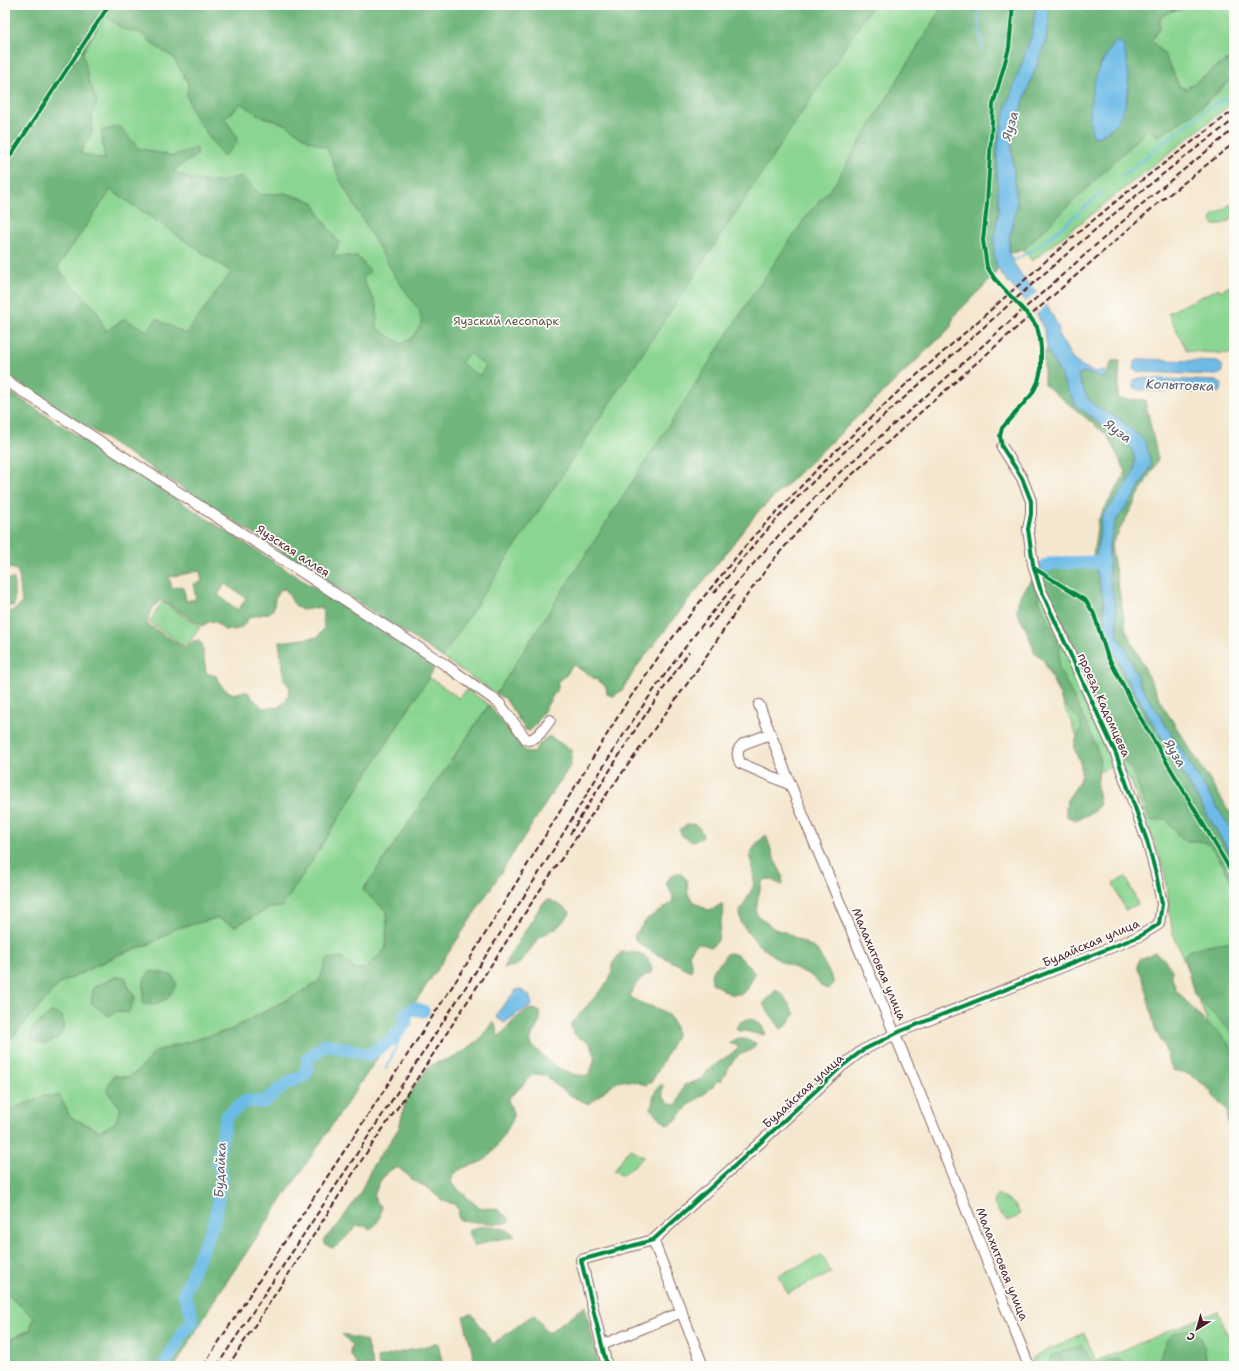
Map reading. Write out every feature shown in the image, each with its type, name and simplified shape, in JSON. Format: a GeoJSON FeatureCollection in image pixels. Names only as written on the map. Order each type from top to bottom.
{"type":"FeatureCollection","features":[{"type":"Feature","properties":{"kind":"street","name":"Яузская аллея"},"geometry":{"type":"LineString","coordinates":[[5,380],[444,664],[499,704],[528,740],[532,740],[550,720]]}},
{"type":"Feature","properties":{"kind":"street","name":"проезд Кадомцева"},"geometry":{"type":"LineString","coordinates":[[1002,447],[1022,478],[1031,500],[1031,514],[1028,529],[1034,568],[1040,588],[1116,754],[1145,834],[1156,874],[1162,904],[1159,924]]}},
{"type":"Feature","properties":{"kind":"street","name":"Малахитовая улица"},"geometry":{"type":"LineString","coordinates":[[759,705],[925,1106],[1029,1366]]}},
{"type":"Feature","properties":{"kind":"street"},"geometry":{"type":"LineString","coordinates":[[770,734],[743,744],[739,747],[737,754],[740,763],[791,785]]}},
{"type":"Feature","properties":{"kind":"street","name":"Будайская улица"},"geometry":{"type":"LineString","coordinates":[[607,1366],[581,1260],[653,1240],[841,1067],[863,1050],[894,1034],[1140,936],[1159,924]]}},
{"type":"Feature","properties":{"kind":"street"},"geometry":{"type":"LineString","coordinates":[[653,1240],[703,1366]]}},
{"type":"Feature","properties":{"kind":"street"},"geometry":{"type":"LineString","coordinates":[[602,1345],[682,1312]]}},
{"type":"Feature","properties":{"kind":"green space","name":"Яузский лесопарк"},"geometry":{"type":"Polygon","coordinates":[[[5,5],[1036,5],[994,254],[997,267],[995,275],[954,316],[951,327],[756,514],[637,666],[622,690],[613,696],[607,694],[606,686],[574,665],[571,666],[566,675],[557,681],[558,687],[534,727],[529,731],[525,729],[505,698],[496,694],[375,612],[252,532],[5,374],[5,5]]]}},
{"type":"Feature","properties":{"kind":"green space"},"geometry":{"type":"Polygon","coordinates":[[[5,5],[104,5],[5,156],[5,5]]]}},
{"type":"Feature","properties":{"kind":"green space","name":"Яузский лесопарк"},"geometry":{"type":"Polygon","coordinates":[[[112,5],[873,5],[442,657],[5,374],[5,166],[112,5]],[[105,16],[83,52],[88,79],[97,101],[92,116],[92,133],[80,153],[105,160],[101,131],[120,126],[138,148],[172,156],[197,148],[197,155],[173,171],[193,180],[220,182],[241,176],[261,195],[285,193],[314,202],[320,216],[339,243],[333,256],[357,256],[370,271],[363,279],[377,306],[377,328],[401,344],[411,339],[422,323],[419,310],[395,276],[339,178],[327,148],[308,140],[287,125],[258,115],[241,103],[234,111],[224,118],[236,135],[237,143],[223,157],[192,112],[187,96],[188,83],[173,57],[158,48],[140,33],[123,29],[105,16]],[[111,190],[57,268],[97,311],[106,331],[124,319],[148,331],[156,319],[186,334],[231,272],[111,190]],[[469,353],[461,363],[479,376],[486,366],[469,353]]]}},
{"type":"Feature","properties":{"kind":"green space"},"geometry":{"type":"Polygon","coordinates":[[[943,5],[1036,5],[1032,34],[1020,69],[997,175],[999,210],[994,237],[994,254],[997,267],[995,275],[954,316],[951,327],[756,514],[637,666],[622,690],[613,696],[607,694],[606,686],[574,665],[571,666],[566,675],[557,681],[558,687],[534,727],[529,731],[525,729],[505,698],[496,694],[752,296],[808,214],[835,183],[943,5]]]}},
{"type":"Feature","properties":{"kind":"green space"},"geometry":{"type":"Polygon","coordinates":[[[1048,5],[1184,5],[1183,9],[1170,11],[1160,18],[1160,27],[1151,41],[1163,52],[1179,86],[1186,89],[1225,61],[1234,62],[1234,74],[1229,81],[1195,112],[1159,136],[1153,133],[1149,128],[1023,250],[1014,253],[1009,252],[1009,240],[1017,205],[1011,144],[1019,114],[1046,40],[1049,21],[1048,5]],[[1115,42],[1099,67],[1094,137],[1098,137],[1112,129],[1127,100],[1128,83],[1125,50],[1115,42]]]}},
{"type":"Feature","properties":{"kind":"green space"},"geometry":{"type":"Polygon","coordinates":[[[1184,5],[1234,5],[1234,62],[1225,61],[1186,89],[1179,86],[1163,52],[1151,41],[1159,27],[1160,18],[1170,11],[1183,9],[1184,5]]]}},
{"type":"Feature","properties":{"kind":"green space"},"geometry":{"type":"Polygon","coordinates":[[[1234,74],[1234,102],[1032,261],[1023,250],[1149,127],[1153,133],[1159,136],[1189,116],[1219,92],[1234,74]]]}},
{"type":"Feature","properties":{"kind":"green space"},"geometry":{"type":"Polygon","coordinates":[[[1234,202],[1234,218],[1221,225],[1214,225],[1211,221],[1213,216],[1234,202]]]}},
{"type":"Feature","properties":{"kind":"green space"},"geometry":{"type":"Polygon","coordinates":[[[1234,284],[1234,354],[1187,351],[1168,313],[1219,288],[1220,291],[1234,284]]]}},
{"type":"Feature","properties":{"kind":"green space"},"geometry":{"type":"Polygon","coordinates":[[[1047,349],[1076,405],[1104,427],[1127,442],[1132,450],[1135,460],[1134,471],[1122,491],[1102,517],[1096,557],[1093,556],[1098,520],[1126,472],[1107,435],[1044,384],[1044,353],[1047,349]]]}},
{"type":"Feature","properties":{"kind":"green space"},"geometry":{"type":"Polygon","coordinates":[[[1112,361],[1120,361],[1118,399],[1145,400],[1158,459],[1111,546],[1126,630],[1163,706],[1234,819],[1234,834],[1140,684],[1124,645],[1118,637],[1115,605],[1109,575],[1109,545],[1115,522],[1135,495],[1151,465],[1121,419],[1095,406],[1086,395],[1080,381],[1078,375],[1084,372],[1101,378],[1105,377],[1112,361]]]}},
{"type":"Feature","properties":{"kind":"green space"},"geometry":{"type":"Polygon","coordinates":[[[5,389],[436,666],[282,907],[270,908],[235,926],[217,918],[177,928],[152,943],[118,955],[59,984],[5,1045],[5,614],[17,608],[22,603],[17,570],[5,567],[5,389]],[[200,571],[169,577],[172,588],[183,586],[186,601],[196,599],[193,584],[202,582],[200,571]],[[225,584],[218,595],[238,610],[246,598],[225,584]],[[285,589],[280,590],[276,597],[273,610],[269,613],[250,617],[242,627],[233,630],[224,630],[216,622],[211,621],[202,626],[161,600],[151,610],[147,624],[185,648],[193,641],[198,640],[202,644],[206,672],[216,676],[221,685],[227,691],[234,694],[245,691],[249,693],[252,698],[263,708],[280,707],[286,700],[290,688],[284,679],[279,642],[318,637],[324,628],[322,607],[302,610],[293,603],[285,589]]]}},
{"type":"Feature","properties":{"kind":"green space"},"geometry":{"type":"Polygon","coordinates":[[[1052,565],[1095,566],[1100,584],[1105,621],[1234,860],[1234,1091],[1172,930],[1164,870],[1131,781],[1115,766],[1093,774],[1020,603],[1032,580],[1052,565]]]}},
{"type":"Feature","properties":{"kind":"green space"},"geometry":{"type":"Polygon","coordinates":[[[1061,566],[1084,568],[1095,566],[1103,596],[1108,637],[1125,677],[1234,860],[1234,885],[1216,853],[1208,844],[1184,840],[1166,819],[1150,820],[1134,774],[1119,754],[1091,685],[1046,590],[1043,580],[1044,574],[1055,567],[1061,566]]]}},
{"type":"Feature","properties":{"kind":"green space"},"geometry":{"type":"Polygon","coordinates":[[[5,579],[14,579],[14,606],[5,606],[5,579]]]}},
{"type":"Feature","properties":{"kind":"green space"},"geometry":{"type":"Polygon","coordinates":[[[1033,580],[1040,602],[1060,648],[1059,668],[1089,729],[1100,757],[1097,789],[1100,805],[1090,814],[1075,820],[1066,816],[1066,810],[1067,800],[1078,784],[1081,775],[1081,765],[1074,748],[1075,741],[1081,730],[1081,724],[1079,718],[1071,712],[1063,702],[1043,659],[1035,653],[1026,629],[1017,613],[1021,594],[1026,586],[1033,580]]]}},
{"type":"Feature","properties":{"kind":"green space"},"geometry":{"type":"Polygon","coordinates":[[[162,602],[200,627],[186,647],[149,622],[162,602]]]}},
{"type":"Feature","properties":{"kind":"green space"},"geometry":{"type":"Polygon","coordinates":[[[429,677],[459,698],[467,689],[489,705],[363,890],[387,912],[386,948],[365,969],[353,969],[319,981],[230,1030],[156,1051],[138,1071],[128,1077],[113,1076],[107,1090],[121,1109],[115,1123],[100,1131],[70,1117],[44,1096],[5,1112],[5,1045],[59,984],[118,955],[152,943],[177,928],[217,918],[235,926],[270,908],[282,907],[429,677]],[[116,977],[94,987],[91,1003],[128,1013],[135,997],[129,988],[125,977],[116,977]]]}},
{"type":"Feature","properties":{"kind":"green space"},"geometry":{"type":"Polygon","coordinates":[[[489,705],[525,751],[530,753],[535,752],[537,746],[547,737],[551,737],[572,751],[570,766],[459,937],[211,1305],[175,1366],[5,1366],[5,1346],[7,1341],[30,1330],[34,1317],[5,1293],[5,1112],[44,1096],[60,1096],[70,1117],[100,1131],[115,1123],[121,1109],[107,1090],[113,1076],[128,1077],[138,1071],[156,1051],[230,1030],[296,995],[319,981],[327,959],[342,957],[353,969],[365,969],[386,948],[387,912],[363,890],[489,705]]]}},
{"type":"Feature","properties":{"kind":"green space"},"geometry":{"type":"Polygon","coordinates":[[[688,824],[698,826],[703,835],[702,838],[692,841],[682,836],[679,830],[688,824]]]}},
{"type":"Feature","properties":{"kind":"green space"},"geometry":{"type":"Polygon","coordinates":[[[766,835],[775,861],[782,874],[783,885],[769,879],[764,880],[758,897],[756,912],[758,916],[774,929],[785,932],[817,950],[833,980],[834,984],[829,989],[822,987],[810,975],[780,961],[757,943],[741,923],[740,912],[753,887],[754,880],[750,853],[758,842],[766,835]]]}},
{"type":"Feature","properties":{"kind":"green space"},"geometry":{"type":"Polygon","coordinates":[[[676,873],[680,873],[687,880],[688,894],[694,902],[708,910],[712,910],[721,904],[724,905],[717,942],[711,947],[698,943],[693,948],[689,954],[692,968],[691,971],[653,952],[636,941],[634,936],[647,919],[672,903],[673,896],[666,883],[670,877],[676,873]]]}},
{"type":"Feature","properties":{"kind":"green space"},"geometry":{"type":"Polygon","coordinates":[[[1126,877],[1138,904],[1125,910],[1113,883],[1126,877]]]}},
{"type":"Feature","properties":{"kind":"green space"},"geometry":{"type":"Polygon","coordinates":[[[547,900],[551,900],[569,911],[570,914],[558,927],[540,937],[520,963],[504,968],[508,958],[542,904],[547,900]]]}},
{"type":"Feature","properties":{"kind":"green space"},"geometry":{"type":"Polygon","coordinates":[[[1234,941],[1234,1035],[1194,995],[1184,955],[1200,947],[1234,941]]]}},
{"type":"Feature","properties":{"kind":"green space"},"geometry":{"type":"Polygon","coordinates":[[[621,952],[642,954],[648,960],[652,971],[640,980],[630,996],[641,1003],[666,1013],[676,1032],[675,1038],[652,1081],[646,1085],[629,1081],[618,1082],[609,1087],[589,1104],[575,1098],[554,1084],[546,1075],[535,1074],[528,1079],[508,1100],[513,1118],[492,1152],[481,1162],[456,1172],[451,1182],[477,1206],[497,1209],[510,1221],[506,1223],[493,1224],[460,1220],[458,1217],[459,1210],[454,1204],[443,1201],[429,1189],[413,1180],[399,1168],[394,1168],[387,1172],[379,1183],[374,1196],[376,1202],[381,1206],[380,1217],[377,1223],[370,1229],[364,1226],[357,1226],[342,1242],[335,1247],[332,1248],[326,1245],[324,1241],[325,1238],[338,1225],[359,1195],[373,1165],[399,1128],[405,1103],[427,1069],[433,1064],[457,1056],[479,1040],[492,1023],[495,1024],[498,1037],[517,1017],[529,1010],[535,1009],[540,1012],[540,1017],[538,1026],[532,1034],[532,1046],[548,1061],[561,1069],[574,1074],[588,1075],[594,1059],[592,1047],[589,1043],[576,1036],[571,1024],[608,982],[612,972],[612,964],[621,952]]]}},
{"type":"Feature","properties":{"kind":"green space"},"geometry":{"type":"Polygon","coordinates":[[[730,953],[741,958],[755,973],[747,990],[741,994],[730,994],[712,983],[712,971],[722,961],[726,954],[730,953]]]}},
{"type":"Feature","properties":{"kind":"green space"},"geometry":{"type":"Polygon","coordinates":[[[1155,953],[1164,959],[1172,970],[1172,977],[1176,990],[1204,1021],[1223,1037],[1234,1051],[1234,1170],[1231,1155],[1233,1137],[1229,1128],[1227,1110],[1197,1079],[1184,1072],[1176,1072],[1173,1070],[1168,1060],[1164,1045],[1156,1032],[1143,979],[1137,966],[1140,959],[1155,953]]]}},
{"type":"Feature","properties":{"kind":"green space"},"geometry":{"type":"Polygon","coordinates":[[[151,971],[172,975],[177,984],[167,999],[153,1005],[143,1004],[144,979],[151,971]]]}},
{"type":"Feature","properties":{"kind":"green space"},"geometry":{"type":"Polygon","coordinates":[[[116,977],[125,977],[129,988],[135,997],[128,1013],[117,1011],[109,1016],[91,1003],[94,987],[116,977]]]}},
{"type":"Feature","properties":{"kind":"green space"},"geometry":{"type":"Polygon","coordinates":[[[776,990],[783,995],[795,1014],[786,1026],[781,1029],[763,1004],[776,990]]]}},
{"type":"Feature","properties":{"kind":"green space"},"geometry":{"type":"Polygon","coordinates":[[[52,1012],[62,1016],[64,1030],[57,1039],[43,1044],[31,1040],[33,1028],[52,1012]]]}},
{"type":"Feature","properties":{"kind":"green space"},"geometry":{"type":"Polygon","coordinates":[[[748,1019],[754,1020],[760,1024],[765,1032],[764,1035],[738,1031],[736,1028],[740,1022],[748,1019]]]}},
{"type":"Feature","properties":{"kind":"green space"},"geometry":{"type":"Polygon","coordinates":[[[737,1038],[756,1043],[755,1046],[753,1049],[735,1058],[721,1081],[718,1081],[707,1092],[689,1105],[675,1121],[667,1125],[651,1109],[656,1089],[662,1084],[663,1096],[669,1103],[676,1105],[684,1085],[700,1080],[709,1069],[738,1049],[738,1046],[729,1043],[737,1038]]]}},
{"type":"Feature","properties":{"kind":"green space"},"geometry":{"type":"Polygon","coordinates":[[[630,1149],[644,1157],[623,1175],[621,1175],[614,1171],[630,1149]]]}},
{"type":"Feature","properties":{"kind":"green space"},"geometry":{"type":"Polygon","coordinates":[[[998,1194],[1015,1205],[1020,1214],[1017,1217],[1008,1221],[999,1213],[993,1201],[998,1194]]]}},
{"type":"Feature","properties":{"kind":"green space"},"geometry":{"type":"Polygon","coordinates":[[[488,1226],[499,1227],[510,1231],[515,1236],[505,1239],[491,1240],[474,1247],[468,1232],[475,1228],[488,1226]]]}},
{"type":"Feature","properties":{"kind":"green space"},"geometry":{"type":"Polygon","coordinates":[[[822,1255],[831,1273],[787,1293],[779,1275],[822,1255]]]}},
{"type":"Feature","properties":{"kind":"green space"},"geometry":{"type":"Polygon","coordinates":[[[5,1293],[34,1317],[30,1330],[7,1341],[5,1346],[5,1293]]]}},
{"type":"Feature","properties":{"kind":"green space"},"geometry":{"type":"Polygon","coordinates":[[[585,1306],[599,1366],[476,1366],[463,1316],[472,1314],[493,1344],[534,1314],[548,1333],[585,1306]]]}},
{"type":"Feature","properties":{"kind":"green space"},"geometry":{"type":"Polygon","coordinates":[[[1218,1311],[1234,1350],[1234,1366],[1035,1366],[1032,1358],[1084,1333],[1096,1361],[1218,1311]]]}},
{"type":"Feature","properties":{"kind":"green space"},"geometry":{"type":"Polygon","coordinates":[[[1191,1329],[1202,1338],[1207,1361],[1210,1366],[1155,1366],[1170,1336],[1181,1330],[1191,1329]]]}},
{"type":"Feature","properties":{"kind":"green space"},"geometry":{"type":"Polygon","coordinates":[[[342,1334],[366,1341],[373,1366],[357,1366],[350,1351],[352,1345],[342,1334]]]}},
{"type":"Feature","properties":{"kind":"green space"},"geometry":{"type":"Polygon","coordinates":[[[438,1343],[443,1366],[379,1366],[377,1358],[438,1343]]]}},
{"type":"Feature","properties":{"kind":"green space"},"geometry":{"type":"Polygon","coordinates":[[[1082,1346],[1094,1365],[1117,1358],[1125,1365],[1141,1366],[1050,1366],[1050,1357],[1064,1350],[1082,1346]]]}},
{"type":"Feature","properties":{"kind":"water","name":"Яуза"},"geometry":{"type":"Polygon","coordinates":[[[1036,5],[1048,5],[1049,21],[1046,40],[1019,114],[1011,144],[1017,205],[1009,240],[1009,252],[1013,262],[1025,280],[1047,305],[1058,326],[1059,336],[1074,361],[1093,372],[1104,370],[1106,374],[1105,377],[1102,378],[1084,372],[1078,375],[1090,401],[1099,409],[1121,419],[1121,421],[1145,441],[1151,465],[1135,495],[1115,522],[1109,545],[1109,575],[1115,605],[1118,637],[1124,645],[1140,684],[1234,834],[1234,860],[1125,676],[1108,637],[1103,596],[1095,566],[1096,557],[1102,517],[1122,491],[1134,471],[1135,460],[1132,450],[1127,442],[1104,427],[1076,405],[1047,349],[1045,332],[1037,314],[1002,275],[997,267],[994,254],[994,237],[999,210],[997,175],[998,141],[1007,105],[1032,34],[1036,5]]]}},
{"type":"Feature","properties":{"kind":"water"},"geometry":{"type":"Polygon","coordinates":[[[1115,42],[1123,44],[1126,55],[1128,67],[1128,92],[1121,116],[1115,125],[1106,132],[1094,137],[1091,130],[1090,121],[1092,91],[1100,66],[1115,42]]]}},
{"type":"Feature","properties":{"kind":"water"},"geometry":{"type":"Polygon","coordinates":[[[1140,359],[1217,362],[1222,365],[1222,373],[1216,375],[1139,372],[1134,369],[1135,362],[1140,359]]]}},
{"type":"Feature","properties":{"kind":"water","name":"Копытовка"},"geometry":{"type":"Polygon","coordinates":[[[1139,378],[1216,381],[1222,384],[1221,391],[1216,393],[1139,390],[1134,388],[1134,380],[1139,378]]]}},
{"type":"Feature","properties":{"kind":"water"},"geometry":{"type":"Polygon","coordinates":[[[520,989],[529,995],[532,1005],[504,1023],[496,1017],[498,1012],[516,990],[520,989]]]}},
{"type":"Feature","properties":{"kind":"pier"},"geometry":{"type":"Polygon","coordinates":[[[1038,291],[1048,304],[1035,315],[1025,303],[1038,291]]]}},
{"type":"Feature","properties":{"kind":"waterway"},"geometry":{"type":"LineString","coordinates":[[977,5],[982,51]]}},
{"type":"Feature","properties":{"kind":"waterway"},"geometry":{"type":"LineString","coordinates":[[995,5],[996,7],[1004,8]]}},
{"type":"Feature","properties":{"kind":"waterway"},"geometry":{"type":"LineString","coordinates":[[1022,7],[1032,5]]}},
{"type":"Feature","properties":{"kind":"waterway"},"geometry":{"type":"LineString","coordinates":[[1122,177],[1165,141],[1210,107],[1234,95]]}},
{"type":"Feature","properties":{"kind":"waterway"},"geometry":{"type":"LineString","coordinates":[[1012,262],[1042,244],[1103,192]]}},
{"type":"Feature","properties":{"kind":"waterway","name":"Будайка"},"geometry":{"type":"LineString","coordinates":[[1043,567],[1052,563],[1103,562]]}},
{"type":"Feature","properties":{"kind":"waterway"},"geometry":{"type":"LineString","coordinates":[[386,1069],[414,1008]]}},
{"type":"Feature","properties":{"kind":"waterway","name":"Будайка"},"geometry":{"type":"LineString","coordinates":[[164,1366],[185,1329],[191,1324],[192,1315],[184,1294],[213,1225],[218,1204],[218,1192],[222,1180],[218,1159],[226,1116],[246,1101],[264,1102],[285,1085],[306,1074],[308,1058],[326,1044],[369,1055],[391,1040],[406,1023],[405,1014],[414,1008],[423,1011]]}},
{"type":"Feature","properties":{"kind":"waterway"},"geometry":{"type":"LineString","coordinates":[[5,1017],[10,1020]]}},
{"type":"Feature","properties":{"kind":"waterway"},"geometry":{"type":"LineString","coordinates":[[191,1319],[202,1324]]}},
{"type":"Feature","properties":{"kind":"railway"},"geometry":{"type":"LineString","coordinates":[[203,1366],[463,970],[625,705],[664,649],[702,599],[751,539],[825,461],[902,388],[1073,237],[1137,184],[1234,110]]}},
{"type":"Feature","properties":{"kind":"railway"},"geometry":{"type":"LineString","coordinates":[[714,593],[783,513],[856,441],[1096,229],[1164,173],[1234,120]]}},
{"type":"Feature","properties":{"kind":"railway"},"geometry":{"type":"LineString","coordinates":[[217,1366],[490,950],[632,722],[678,656],[728,593],[782,532],[838,474],[1149,198],[1234,129]]}},
{"type":"Feature","properties":{"kind":"railway"},"geometry":{"type":"LineString","coordinates":[[228,1366],[538,893],[595,810],[695,673],[745,598],[774,559],[844,482],[922,411],[1156,205],[1234,143]]}},
{"type":"Feature","properties":{"kind":"railway"},"geometry":{"type":"LineString","coordinates":[[708,628],[734,595]]}},
{"type":"Feature","properties":{"kind":"railway"},"geometry":{"type":"LineString","coordinates":[[570,834],[637,727],[689,652]]}},
{"type":"Feature","properties":{"kind":"cycle path"},"geometry":{"type":"LineString","coordinates":[[5,164],[109,5]]}},
{"type":"Feature","properties":{"kind":"cycle path"},"geometry":{"type":"LineString","coordinates":[[607,1366],[581,1260],[653,1240],[841,1067],[863,1050],[901,1031],[1140,936],[1159,924],[1162,904],[1147,841],[1116,754],[1040,588],[1033,564],[1028,529],[1031,514],[1031,501],[1022,478],[1002,447],[1000,436],[1002,428],[1032,394],[1038,382],[1041,369],[1041,349],[1037,327],[1030,317],[995,279],[987,267],[983,240],[987,204],[993,105],[1009,48],[1013,5]]}},
{"type":"Feature","properties":{"kind":"cycle path"},"geometry":{"type":"LineString","coordinates":[[1034,568],[1086,601],[1094,614],[1107,655],[1140,717],[1234,876]]}}]}
